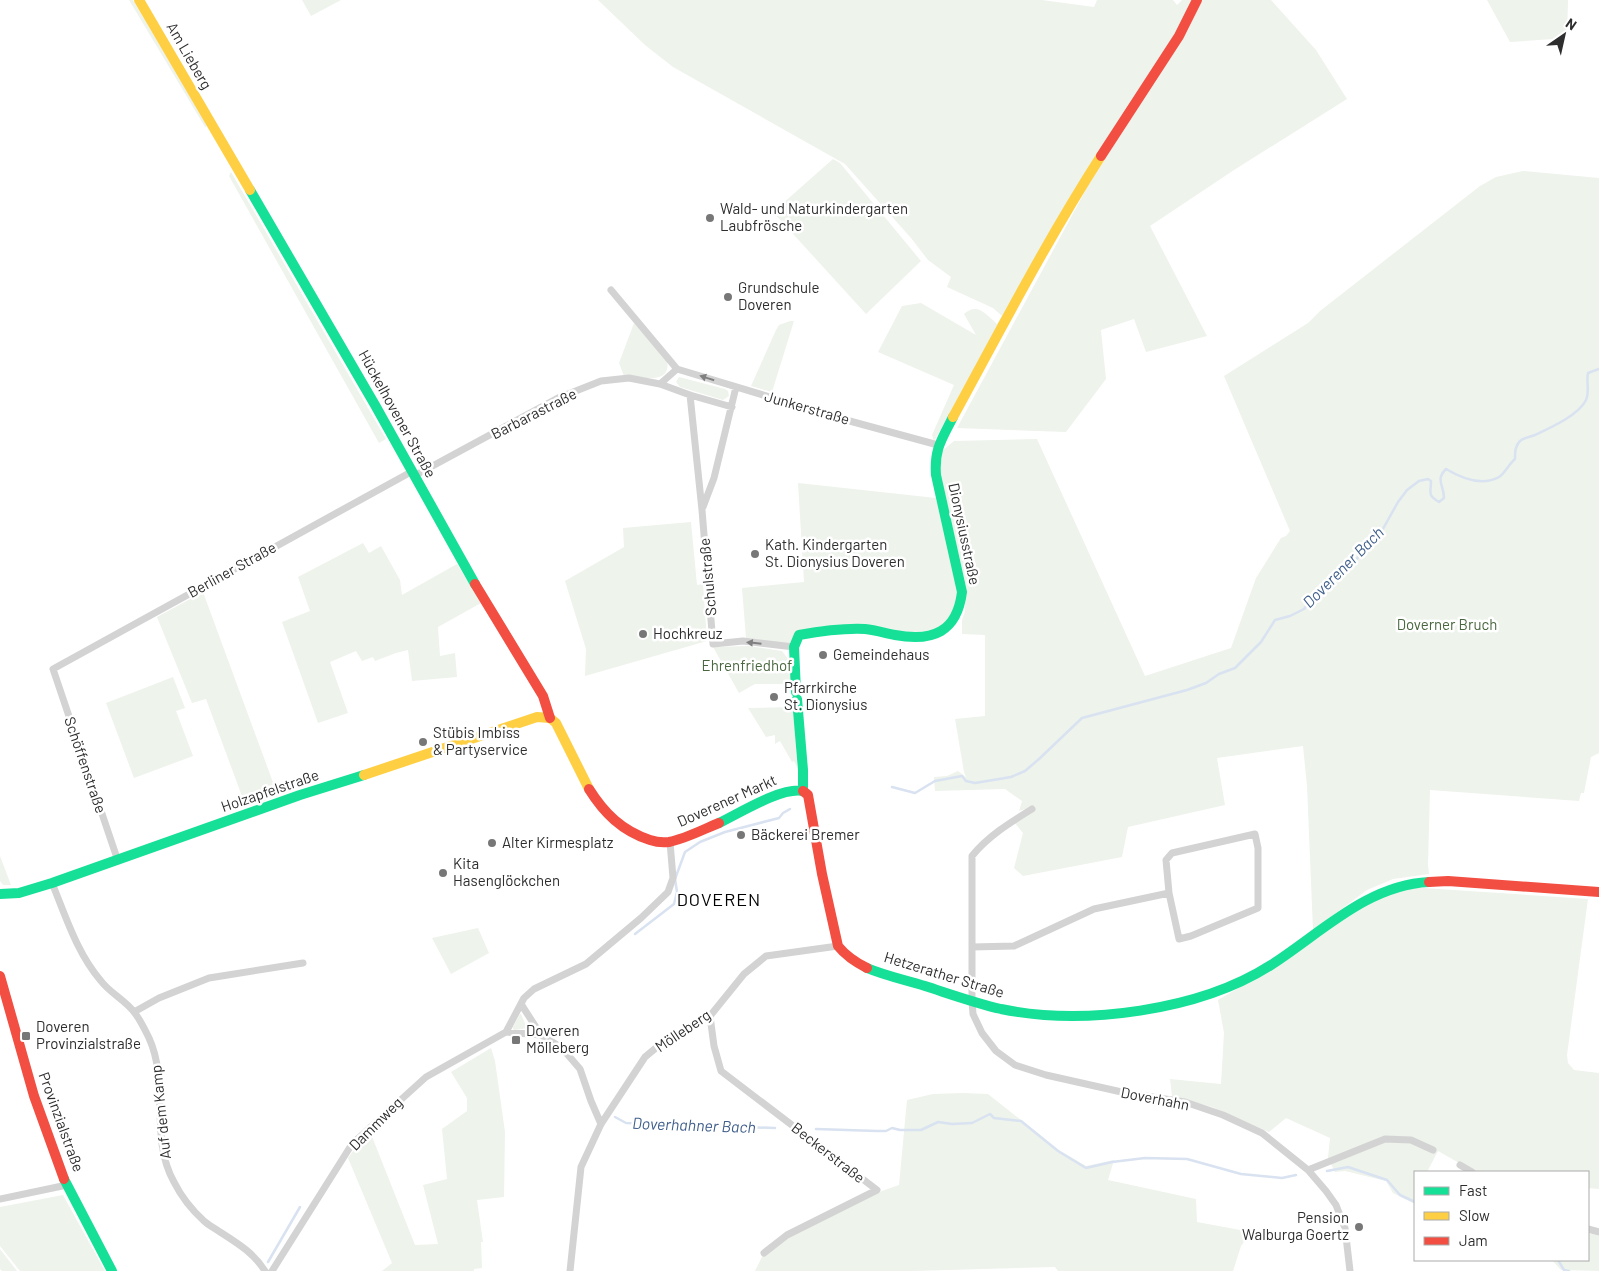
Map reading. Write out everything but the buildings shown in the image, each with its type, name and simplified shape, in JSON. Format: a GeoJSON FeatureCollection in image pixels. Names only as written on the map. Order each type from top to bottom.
{"type":"FeatureCollection","features":[{"type":"Feature","properties":{"kind":"street","name":"Am Lieberg"},"geometry":{"type":"LineString","coordinates":[[139,0],[213,126]]}},
{"type":"Feature","properties":{"kind":"street","name":"Dionysiusstraße"},"geometry":{"type":"LineString","coordinates":[[794,647],[799,635],[821,631],[865,629],[904,636],[922,636],[942,631],[956,619],[960,608],[962,592],[936,475],[935,463],[938,445],[1083,184],[1179,36],[1194,10],[1197,0]]}},
{"type":"Feature","properties":{"kind":"street","name":"Hückelhovener Straße"},"geometry":{"type":"LineString","coordinates":[[213,126],[338,339],[473,582],[543,696],[550,718],[556,724],[588,786],[605,811],[628,832],[655,842],[670,842]]}},
{"type":"Feature","properties":{"kind":"street"},"geometry":{"type":"LineString","coordinates":[[611,290],[677,369],[660,384]]}},
{"type":"Feature","properties":{"kind":"street","name":"Junkerstraße"},"geometry":{"type":"LineString","coordinates":[[677,369],[846,420],[938,445]]}},
{"type":"Feature","properties":{"kind":"street","name":"Barbarastraße"},"geometry":{"type":"LineString","coordinates":[[413,474],[558,398],[601,381],[629,378],[660,384],[732,407]]}},
{"type":"Feature","properties":{"kind":"street","name":"Schulstraße"},"geometry":{"type":"LineString","coordinates":[[702,510],[714,478],[736,387]]}},
{"type":"Feature","properties":{"kind":"street","name":"Schulstraße"},"geometry":{"type":"LineString","coordinates":[[690,395],[713,644],[742,641],[794,647]]}},
{"type":"Feature","properties":{"kind":"street","name":"Berliner Straße"},"geometry":{"type":"LineString","coordinates":[[53,669],[413,474]]}},
{"type":"Feature","properties":{"kind":"street"},"geometry":{"type":"LineString","coordinates":[[794,647],[803,791],[808,795],[822,874],[838,946]]}},
{"type":"Feature","properties":{"kind":"street","name":"Schöffenstraße"},"geometry":{"type":"LineString","coordinates":[[53,669],[118,861]]}},
{"type":"Feature","properties":{"kind":"street","name":"Holzapfelstraße"},"geometry":{"type":"LineString","coordinates":[[0,894],[19,893],[52,883],[300,795],[379,771],[537,716],[550,718]]}},
{"type":"Feature","properties":{"kind":"street","name":"Doverener Markt"},"geometry":{"type":"LineString","coordinates":[[521,1004],[524,998],[534,989],[586,964],[634,924],[668,892],[673,878],[670,842],[719,823],[782,792],[803,791]]}},
{"type":"Feature","properties":{"kind":"street","name":"Doverhahn"},"geometry":{"type":"LineString","coordinates":[[1032,808],[1005,826],[978,848],[972,856],[972,1001],[973,1014],[982,1033],[996,1051],[1015,1065],[1046,1075],[1126,1093],[1185,1102],[1262,1133],[1308,1170],[1326,1191],[1345,1228],[1350,1271]]}},
{"type":"Feature","properties":{"kind":"street"},"geometry":{"type":"LineString","coordinates":[[1255,834],[1258,848],[1258,908],[1192,936],[1179,939],[1169,893],[1166,860],[1172,853],[1255,834]]}},
{"type":"Feature","properties":{"kind":"street","name":"Hetzerather Straße"},"geometry":{"type":"LineString","coordinates":[[838,946],[845,956],[853,961],[875,970],[972,1001],[1004,1009],[1040,1014],[1077,1016],[1108,1014],[1151,1009],[1189,1000],[1258,972],[1376,894],[1401,884],[1424,881],[1448,881],[1599,892]]}},
{"type":"Feature","properties":{"kind":"street","name":"Auf dem Kamp"},"geometry":{"type":"LineString","coordinates":[[52,883],[78,945],[93,971],[134,1012],[149,1038],[157,1060],[161,1136],[166,1164],[174,1182],[184,1198],[204,1221],[246,1249],[259,1262],[264,1271]]}},
{"type":"Feature","properties":{"kind":"street"},"geometry":{"type":"LineString","coordinates":[[972,947],[1014,946],[1094,909],[1169,893]]}},
{"type":"Feature","properties":{"kind":"street","name":"Mölleberg"},"geometry":{"type":"LineString","coordinates":[[570,1271],[581,1167],[601,1124],[645,1057],[658,1047],[710,1016],[744,974],[766,956],[838,946]]}},
{"type":"Feature","properties":{"kind":"street"},"geometry":{"type":"LineString","coordinates":[[134,1012],[159,998],[209,978],[302,963]]}},
{"type":"Feature","properties":{"kind":"street","name":"Provinzialstraße"},"geometry":{"type":"LineString","coordinates":[[0,976],[23,1059],[48,1136],[68,1185],[112,1271]]}},
{"type":"Feature","properties":{"kind":"street"},"geometry":{"type":"LineString","coordinates":[[541,1035],[521,1004],[506,1032],[541,1035],[562,1048],[580,1069],[590,1101],[601,1124]]}},
{"type":"Feature","properties":{"kind":"street","name":"Beckerstraße"},"geometry":{"type":"LineString","coordinates":[[710,1016],[714,1046],[721,1071],[877,1190],[787,1235],[764,1253]]}},
{"type":"Feature","properties":{"kind":"street","name":"Dammweg"},"geometry":{"type":"LineString","coordinates":[[272,1271],[352,1144],[426,1078],[506,1032]]}},
{"type":"Feature","properties":{"kind":"street"},"geometry":{"type":"LineString","coordinates":[[1308,1170],[1385,1139],[1411,1140],[1433,1150]]}},
{"type":"Feature","properties":{"kind":"street"},"geometry":{"type":"LineString","coordinates":[[1460,1165],[1470,1171]]}},
{"type":"Feature","properties":{"kind":"street"},"geometry":{"type":"LineString","coordinates":[[0,1200],[68,1185]]}},
{"type":"Feature","properties":{"kind":"green space"},"geometry":{"type":"Polygon","coordinates":[[[129,0],[133,0],[207,126],[205,127],[129,0]]]}},
{"type":"Feature","properties":{"kind":"green space"},"geometry":{"type":"Polygon","coordinates":[[[302,0],[341,0],[311,16],[302,0]]]}},
{"type":"Feature","properties":{"kind":"green space"},"geometry":{"type":"Polygon","coordinates":[[[598,0],[1042,0],[1094,7],[1097,0],[1173,0],[1177,5],[1182,0],[1193,0],[1183,22],[1082,178],[934,441],[932,435],[954,385],[878,352],[902,306],[921,303],[976,335],[964,314],[977,309],[985,313],[997,324],[1002,316],[993,308],[947,287],[951,277],[928,260],[911,238],[845,164],[673,67],[645,45],[598,0]]]}},
{"type":"Feature","properties":{"kind":"green space"},"geometry":{"type":"Polygon","coordinates":[[[1202,0],[1271,0],[1316,50],[1347,99],[1234,170],[1150,226],[1207,336],[1146,352],[1134,319],[1101,330],[1106,379],[1066,432],[957,428],[1089,184],[1188,30],[1202,0]]]}},
{"type":"Feature","properties":{"kind":"green space"},"geometry":{"type":"Polygon","coordinates":[[[1487,0],[1568,0],[1567,38],[1510,42],[1487,0]]]}},
{"type":"Feature","properties":{"kind":"green space"},"geometry":{"type":"Polygon","coordinates":[[[833,159],[840,163],[921,261],[866,314],[773,212],[833,159]]]}},
{"type":"Feature","properties":{"kind":"green space","name":"Doverner Bruch"},"geometry":{"type":"Polygon","coordinates":[[[1523,171],[1599,178],[1599,753],[1591,757],[1584,793],[1581,793],[1579,801],[1430,790],[1429,874],[1393,879],[1367,890],[1313,930],[1307,786],[1303,746],[1217,758],[1225,805],[1128,827],[1122,857],[1023,876],[1014,868],[1023,833],[1014,822],[1029,808],[1019,811],[1022,801],[1005,789],[935,791],[934,777],[947,776],[958,771],[966,777],[955,719],[985,716],[985,635],[962,634],[966,586],[940,473],[940,456],[943,450],[954,441],[1037,439],[1145,676],[1231,648],[1256,578],[1281,538],[1290,531],[1224,376],[1308,323],[1320,311],[1480,186],[1496,177],[1523,171]]]}},
{"type":"Feature","properties":{"kind":"green space"},"geometry":{"type":"Polygon","coordinates":[[[231,172],[386,439],[379,443],[229,176],[231,172]]]}},
{"type":"Feature","properties":{"kind":"green space"},"geometry":{"type":"Polygon","coordinates":[[[794,321],[772,392],[751,386],[779,325],[794,321]]]}},
{"type":"Feature","properties":{"kind":"green space"},"geometry":{"type":"Polygon","coordinates":[[[634,323],[667,361],[667,369],[660,377],[624,376],[619,363],[634,323]]]}},
{"type":"Feature","properties":{"kind":"green space"},"geometry":{"type":"Polygon","coordinates":[[[679,377],[725,389],[728,391],[729,396],[723,400],[680,387],[676,382],[679,377]]]}},
{"type":"Feature","properties":{"kind":"green space"},"geometry":{"type":"Polygon","coordinates":[[[798,483],[936,498],[959,594],[956,610],[946,623],[932,631],[908,632],[868,626],[822,626],[799,633],[789,644],[746,638],[742,588],[804,582],[798,483]]]}},
{"type":"Feature","properties":{"kind":"green space"},"geometry":{"type":"Polygon","coordinates":[[[691,522],[697,585],[703,584],[707,641],[585,676],[586,649],[565,581],[624,547],[623,528],[691,522]]]}},
{"type":"Feature","properties":{"kind":"green space"},"geometry":{"type":"Polygon","coordinates":[[[363,543],[369,553],[381,546],[400,580],[402,595],[457,564],[481,603],[438,627],[440,656],[455,653],[457,677],[412,681],[408,650],[375,661],[373,657],[362,661],[356,651],[330,662],[348,713],[318,723],[282,622],[310,611],[298,577],[363,543]]]}},
{"type":"Feature","properties":{"kind":"green space"},"geometry":{"type":"Polygon","coordinates":[[[203,592],[278,796],[246,807],[206,699],[192,703],[157,617],[203,592]]]}},
{"type":"Feature","properties":{"kind":"green space","name":"Ehrenfriedhof"},"geometry":{"type":"Polygon","coordinates":[[[748,646],[782,651],[791,663],[792,684],[755,684],[739,693],[713,647],[748,646]]]}},
{"type":"Feature","properties":{"kind":"green space"},"geometry":{"type":"Polygon","coordinates":[[[173,677],[185,708],[176,711],[193,756],[134,778],[106,703],[173,677]]]}},
{"type":"Feature","properties":{"kind":"green space","name":"Ehrenfriedhof"},"geometry":{"type":"Polygon","coordinates":[[[792,707],[797,767],[780,741],[775,744],[775,735],[766,737],[748,708],[792,707]]]}},
{"type":"Feature","properties":{"kind":"green space"},"geometry":{"type":"Polygon","coordinates":[[[0,856],[11,885],[3,885],[0,881],[0,856]]]}},
{"type":"Feature","properties":{"kind":"green space"},"geometry":{"type":"Polygon","coordinates":[[[1408,887],[1588,899],[1567,1055],[1568,1063],[1574,1070],[1599,1073],[1599,1189],[1589,1188],[1589,1171],[1473,1171],[1438,1151],[1428,1171],[1414,1171],[1414,1204],[1393,1193],[1386,1181],[1345,1171],[1335,1172],[1328,1158],[1330,1138],[1286,1118],[1269,1132],[1212,1107],[1172,1096],[1170,1079],[1221,1084],[1224,1033],[1218,1000],[1259,976],[1371,901],[1408,887]]]}},
{"type":"Feature","properties":{"kind":"green space"},"geometry":{"type":"Polygon","coordinates":[[[478,928],[489,953],[451,974],[432,938],[478,928]]]}},
{"type":"Feature","properties":{"kind":"green space"},"geometry":{"type":"Polygon","coordinates":[[[520,1014],[527,1028],[515,1030],[513,1027],[520,1014]]]}},
{"type":"Feature","properties":{"kind":"green space"},"geometry":{"type":"Polygon","coordinates":[[[491,1048],[495,1061],[505,1132],[504,1197],[477,1200],[483,1242],[481,1242],[482,1268],[474,1269],[474,1271],[382,1271],[392,1263],[348,1158],[356,1147],[371,1134],[415,1245],[438,1244],[423,1185],[447,1179],[442,1129],[467,1111],[467,1098],[451,1072],[491,1048]]]}},
{"type":"Feature","properties":{"kind":"green space"},"geometry":{"type":"Polygon","coordinates":[[[933,1094],[988,1094],[1059,1150],[1086,1166],[1114,1160],[1108,1180],[1196,1199],[1197,1222],[1251,1232],[1241,1246],[1233,1271],[1058,1271],[1055,1267],[913,1271],[755,1271],[764,1253],[787,1235],[859,1199],[899,1185],[907,1100],[933,1094]]]}},
{"type":"Feature","properties":{"kind":"green space"},"geometry":{"type":"Polygon","coordinates":[[[63,1195],[105,1271],[20,1271],[0,1246],[0,1207],[63,1195]]]}},
{"type":"Feature","properties":{"kind":"green space"},"geometry":{"type":"Polygon","coordinates":[[[1589,1233],[1599,1236],[1599,1271],[1561,1270],[1553,1261],[1589,1261],[1589,1233]]]}},
{"type":"Feature","properties":{"kind":"green space"},"geometry":{"type":"Polygon","coordinates":[[[0,1249],[17,1271],[2,1271],[0,1269],[0,1249]]]}},
{"type":"Feature","properties":{"kind":"waterway","name":"Doverener Bach"},"geometry":{"type":"LineString","coordinates":[[892,787],[915,793],[935,781],[962,776],[966,781],[975,783],[1011,777],[1025,771],[1082,718],[1187,690],[1206,683],[1219,674],[1235,668],[1261,642],[1275,620],[1290,616],[1304,609],[1313,597],[1327,589],[1379,536],[1407,490],[1419,481],[1428,479],[1431,481],[1431,495],[1439,502],[1444,498],[1441,476],[1446,469],[1471,480],[1485,481],[1499,477],[1515,459],[1516,447],[1520,441],[1564,420],[1582,406],[1587,397],[1588,373],[1599,369]]}},
{"type":"Feature","properties":{"kind":"waterway","name":"Doverener Bach"},"geometry":{"type":"LineString","coordinates":[[635,934],[674,904],[677,892],[675,879],[685,852],[700,842],[725,832],[779,818],[790,809]]}},
{"type":"Feature","properties":{"kind":"waterway","name":"Doverhahner Bach"},"geometry":{"type":"LineString","coordinates":[[816,1129],[886,1131],[892,1128],[921,1130],[938,1122],[952,1124],[972,1123],[990,1114],[994,1118],[1021,1121],[1058,1151],[1086,1168],[1112,1162],[1145,1158],[1187,1159],[1241,1174],[1282,1178],[1296,1175]]}},
{"type":"Feature","properties":{"kind":"waterway","name":"Doverhahner Bach"},"geometry":{"type":"LineString","coordinates":[[615,1117],[626,1123],[775,1128]]}},
{"type":"Feature","properties":{"kind":"waterway","name":"Doverhahner Bach"},"geometry":{"type":"LineString","coordinates":[[1327,1171],[1348,1167],[1387,1180],[1400,1195],[1414,1202]]}},
{"type":"Feature","properties":{"kind":"waterway","name":"Doverener Bach"},"geometry":{"type":"LineString","coordinates":[[268,1262],[300,1207]]}},
{"type":"Feature","properties":{"kind":"waterway","name":"Doverhahner Bach"},"geometry":{"type":"LineString","coordinates":[[1559,1261],[1564,1270],[1569,1271]]}},
{"type":"Feature","properties":{"kind":"traffic: fast"},"geometry":{"type":"LineString","coordinates":[[250,190],[375,405],[475,584]]}},
{"type":"Feature","properties":{"kind":"traffic: fast"},"geometry":{"type":"LineString","coordinates":[[796,692],[794,647],[799,635],[832,630],[869,629],[895,635],[921,637],[941,631],[955,617],[962,592],[936,475],[936,458],[940,444],[953,417]]}},
{"type":"Feature","properties":{"kind":"traffic: fast"},"geometry":{"type":"LineString","coordinates":[[797,699],[803,791]]}},
{"type":"Feature","properties":{"kind":"traffic: fast"},"geometry":{"type":"LineString","coordinates":[[0,894],[19,893],[52,883],[300,795],[364,775]]}},
{"type":"Feature","properties":{"kind":"traffic: fast"},"geometry":{"type":"LineString","coordinates":[[719,823],[772,797],[794,791],[803,791]]}},
{"type":"Feature","properties":{"kind":"traffic: fast"},"geometry":{"type":"LineString","coordinates":[[867,968],[1001,1009],[1033,1014],[1068,1016],[1140,1011],[1176,1004],[1210,994],[1242,981],[1271,965],[1365,901],[1406,885],[1429,882]]}},
{"type":"Feature","properties":{"kind":"traffic: fast"},"geometry":{"type":"LineString","coordinates":[[64,1179],[112,1271]]}},
{"type":"Feature","properties":{"kind":"traffic: slow"},"geometry":{"type":"LineString","coordinates":[[139,0],[250,190]]}},
{"type":"Feature","properties":{"kind":"traffic: slow"},"geometry":{"type":"LineString","coordinates":[[953,417],[1043,252],[1101,156]]}},
{"type":"Feature","properties":{"kind":"traffic: slow"},"geometry":{"type":"LineString","coordinates":[[364,775],[537,717],[550,718],[556,723],[589,789]]}},
{"type":"Feature","properties":{"kind":"traffic: jam"},"geometry":{"type":"LineString","coordinates":[[1101,156],[1179,36],[1197,0]]}},
{"type":"Feature","properties":{"kind":"traffic: jam"},"geometry":{"type":"LineString","coordinates":[[475,584],[543,696],[550,718]]}},
{"type":"Feature","properties":{"kind":"traffic: jam"},"geometry":{"type":"LineString","coordinates":[[589,789],[601,806],[622,826],[631,832],[655,841],[675,841],[719,823]]}},
{"type":"Feature","properties":{"kind":"traffic: jam"},"geometry":{"type":"LineString","coordinates":[[803,791],[808,795],[822,874],[838,946],[844,953],[867,968]]}},
{"type":"Feature","properties":{"kind":"traffic: jam"},"geometry":{"type":"LineString","coordinates":[[1429,882],[1448,881],[1599,892]]}},
{"type":"Feature","properties":{"kind":"traffic: jam"},"geometry":{"type":"LineString","coordinates":[[0,976],[34,1096],[64,1179]]}},
{"type":"Feature","properties":{"kind":"place","name":"Wald- und Naturkindergarten Laubfrösche"},"geometry":{"type":"Point","coordinates":[710,218]}},
{"type":"Feature","properties":{"kind":"place","name":"Grundschule Doveren"},"geometry":{"type":"Point","coordinates":[728,297]}},
{"type":"Feature","properties":{"kind":"place","name":"Kath. Kindergarten St. Dionysius Doveren"},"geometry":{"type":"Point","coordinates":[755,554]}},
{"type":"Feature","properties":{"kind":"place","name":"Hochkreuz"},"geometry":{"type":"Point","coordinates":[643,634]}},
{"type":"Feature","properties":{"kind":"place","name":"Gemeindehaus"},"geometry":{"type":"Point","coordinates":[823,655]}},
{"type":"Feature","properties":{"kind":"place","name":"Pfarrkirche St. Dionysius"},"geometry":{"type":"Point","coordinates":[774,697]}},
{"type":"Feature","properties":{"kind":"place","name":"Stübis Imbiss & Partyservice"},"geometry":{"type":"Point","coordinates":[423,742]}},
{"type":"Feature","properties":{"kind":"place","name":"Bäckerei Bremer"},"geometry":{"type":"Point","coordinates":[741,835]}},
{"type":"Feature","properties":{"kind":"place","name":"Alter Kirmesplatz"},"geometry":{"type":"Point","coordinates":[492,843]}},
{"type":"Feature","properties":{"kind":"place","name":"Kita Hasenglöckchen"},"geometry":{"type":"Point","coordinates":[443,873]}},
{"type":"Feature","properties":{"kind":"place","name":"Doveren Provinzialstraße"},"geometry":{"type":"Point","coordinates":[26,1036]}},
{"type":"Feature","properties":{"kind":"place","name":"Doveren Mölleberg"},"geometry":{"type":"Point","coordinates":[516,1040]}},
{"type":"Feature","properties":{"kind":"place","name":"Pension Walburga Goertz"},"geometry":{"type":"Point","coordinates":[1359,1227]}},
{"type":"Feature","properties":{"kind":"district","name":"DOVEREN"},"geometry":{"type":"Point","coordinates":[719,900]}}]}
